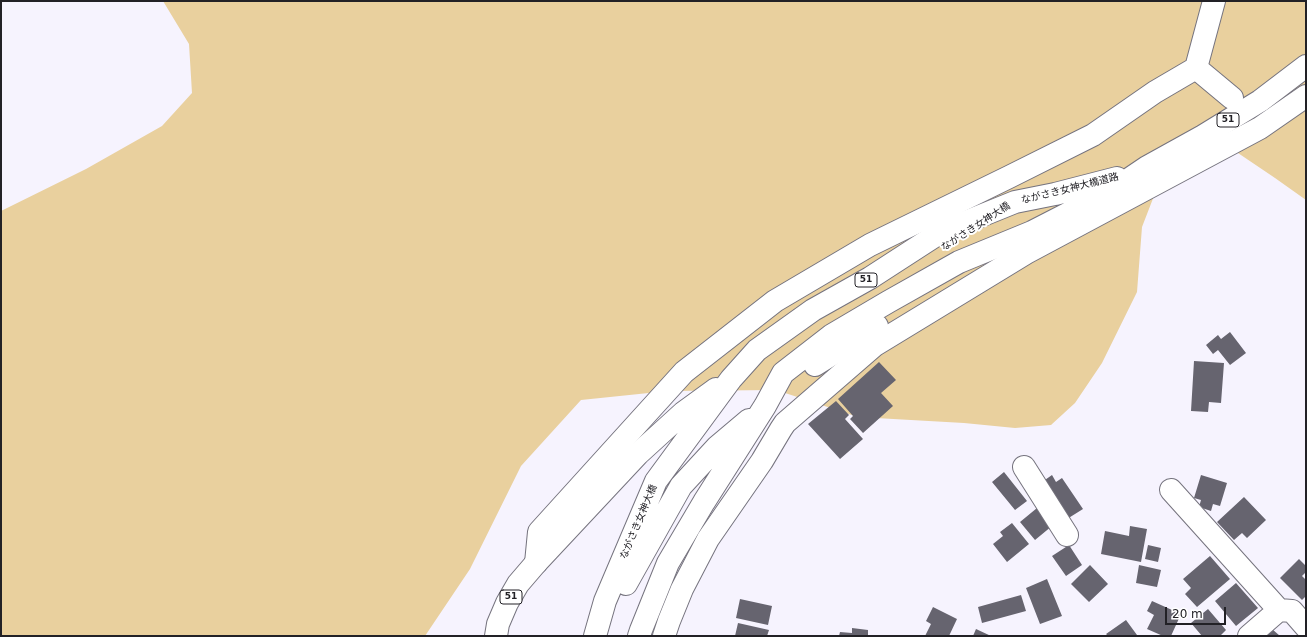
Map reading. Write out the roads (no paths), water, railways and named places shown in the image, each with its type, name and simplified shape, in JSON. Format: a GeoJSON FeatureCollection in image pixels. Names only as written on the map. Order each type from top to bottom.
{"type":"FeatureCollection","features":[{"type":"Feature","properties":{"kind":"main road"},"geometry":{"type":"LineString","coordinates":[[536,563],[539,532],[684,372],[775,300],[870,245],[1093,135],[1155,92],[1196,68],[1214,1]]}},
{"type":"Feature","properties":{"kind":"main road","name":"ながさき女神大橋道路"},"geometry":{"type":"LineString","coordinates":[[1032,232],[1110,192],[1147,167],[1203,136],[1260,101],[1306,66]]}},
{"type":"Feature","properties":{"kind":"main road"},"geometry":{"type":"LineString","coordinates":[[1196,68],[1232,98]]}},
{"type":"Feature","properties":{"kind":"main road"},"geometry":{"type":"LineString","coordinates":[[664,636],[668,621],[682,589],[708,539],[762,461],[785,423],[875,345],[1026,253],[1260,128],[1306,96]]}},
{"type":"Feature","properties":{"kind":"main road","name":"ながさき女神大橋道路"},"geometry":{"type":"LineString","coordinates":[[1015,202],[1109,181],[1147,167]]}},
{"type":"Feature","properties":{"kind":"main road","name":"ながさき女神大橋"},"geometry":{"type":"LineString","coordinates":[[595,636],[605,601],[656,482],[731,379],[757,350],[813,310],[870,278],[941,232],[1015,202]]}},
{"type":"Feature","properties":{"kind":"main road","name":"ながさき女神大橋"},"geometry":{"type":"LineString","coordinates":[[595,636],[681,486],[717,447],[787,384],[896,314],[964,275],[1032,232]]}},
{"type":"Feature","properties":{"kind":"main road","name":"51"},"geometry":{"type":"LineString","coordinates":[[496,636],[498,624],[507,603],[518,584],[536,563],[638,454],[683,413],[731,379]]}},
{"type":"Feature","properties":{"kind":"main road","name":"51"},"geometry":{"type":"LineString","coordinates":[[639,636],[668,563],[764,406]]}},
{"type":"Feature","properties":{"kind":"main road"},"geometry":{"type":"LineString","coordinates":[[1024,467],[1067,535]]}},
{"type":"Feature","properties":{"kind":"main road"},"geometry":{"type":"LineString","coordinates":[[1171,490],[1279,610],[1292,611],[1306,627]]}},
{"type":"Feature","properties":{"kind":"main road"},"geometry":{"type":"LineString","coordinates":[[1249,636],[1279,610]]}}]}
